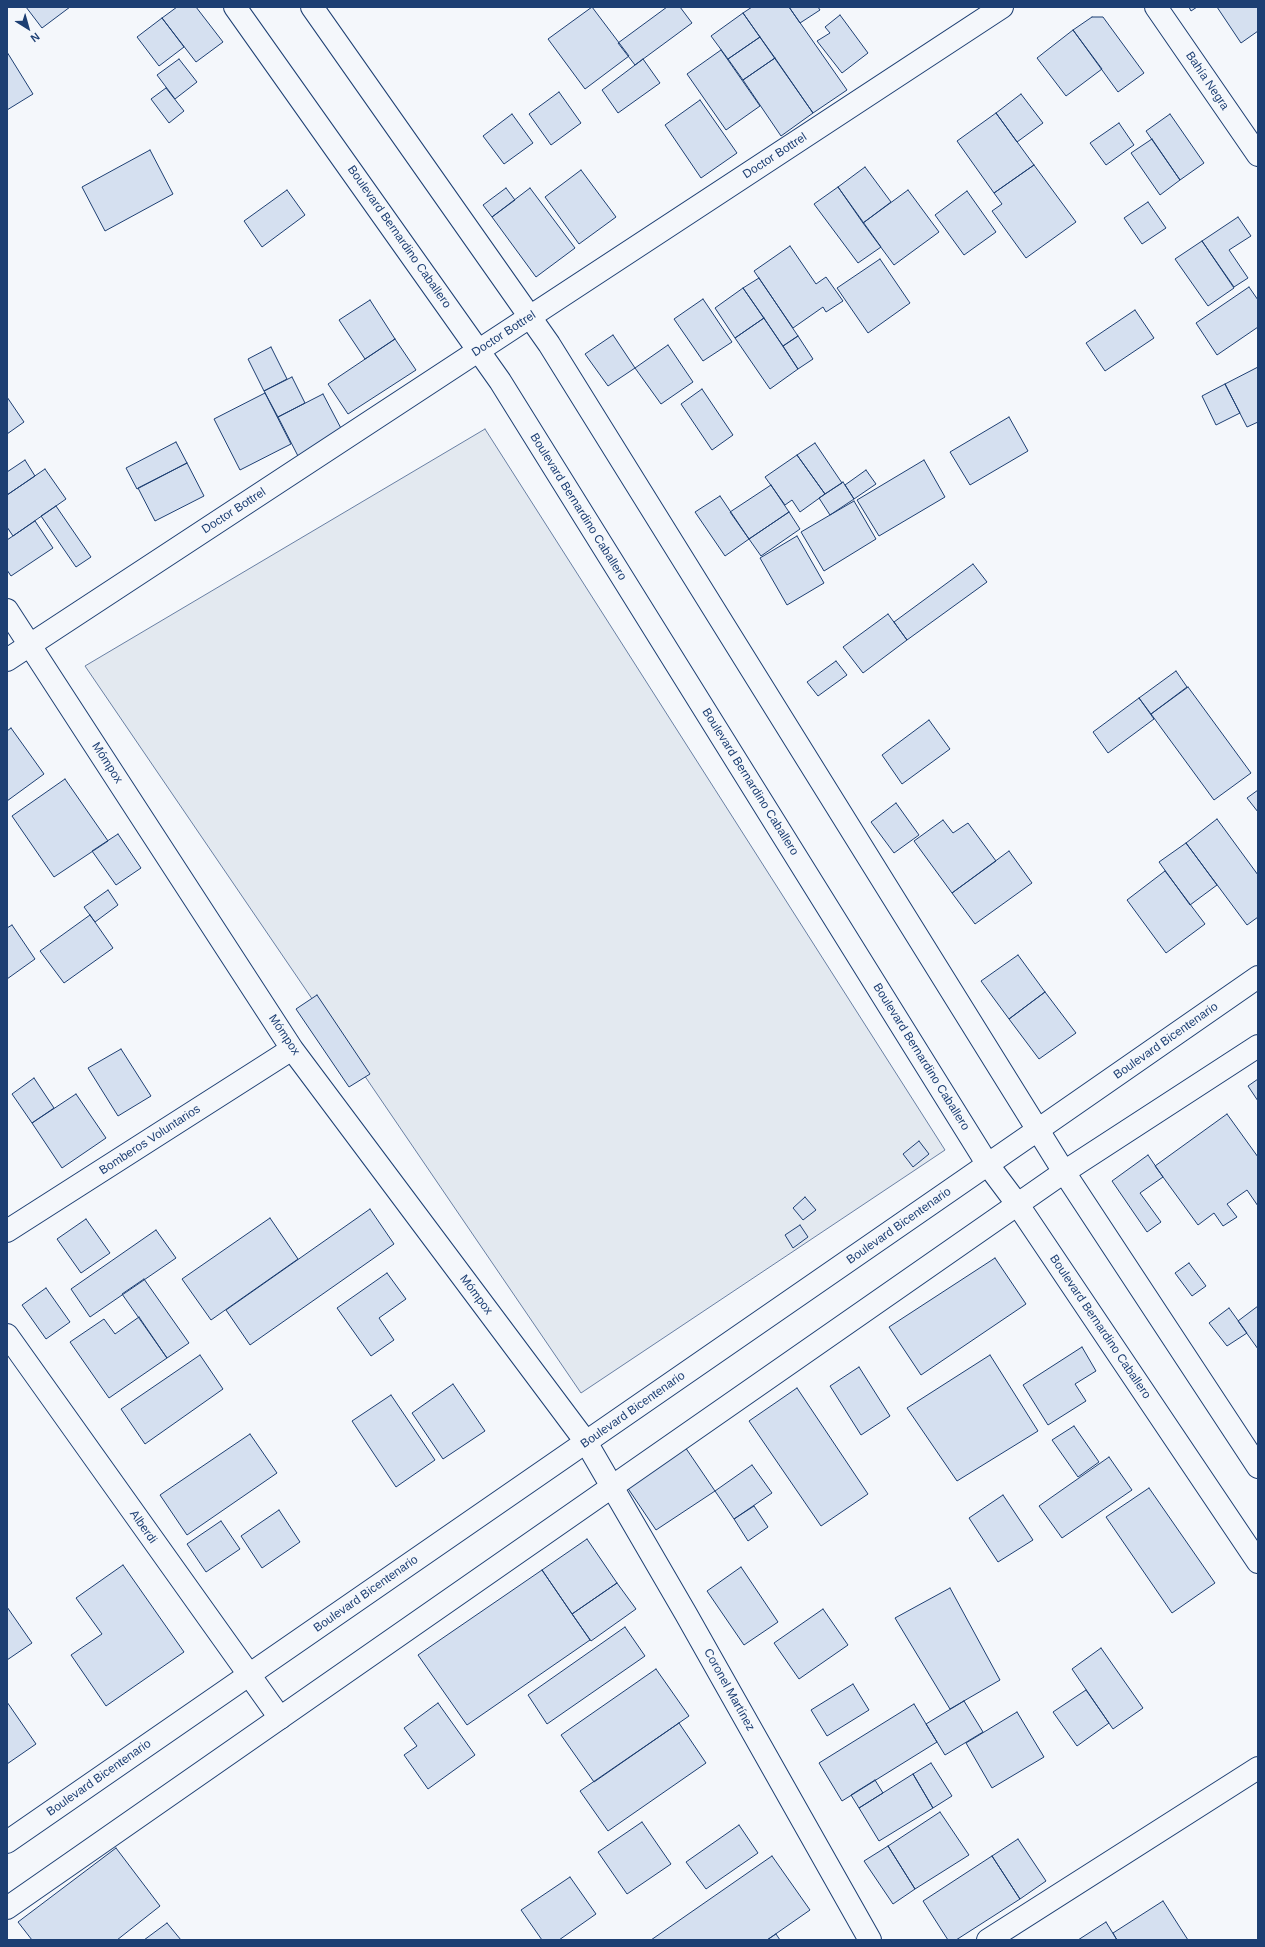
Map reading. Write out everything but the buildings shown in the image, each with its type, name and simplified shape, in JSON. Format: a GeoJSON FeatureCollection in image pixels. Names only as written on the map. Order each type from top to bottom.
{"type":"FeatureCollection","features":[{"type":"Feature","properties":{"kind":"street","name":"Boulevard Bernardino Caballero"},"geometry":{"type":"LineString","coordinates":[[235,7],[479,350],[504,388],[988,1164],[1018,1205],[1258,1562]]}},
{"type":"Feature","properties":{"kind":"street"},"geometry":{"type":"LineString","coordinates":[[312,7],[530,316],[562,364],[1064,1172],[1258,1467]]}},
{"type":"Feature","properties":{"kind":"street","name":"Doctor Bottrel"},"geometry":{"type":"LineString","coordinates":[[7,660],[1002,7]]}},
{"type":"Feature","properties":{"kind":"street","name":"Bahía Negra"},"geometry":{"type":"LineString","coordinates":[[1156,7],[1258,155]]}},
{"type":"Feature","properties":{"kind":"street","name":"Mómpox"},"geometry":{"type":"LineString","coordinates":[[7,610],[292,1049],[586,1442]]}},
{"type":"Feature","properties":{"kind":"street","name":"Boulevard Bicentenario"},"geometry":{"type":"LineString","coordinates":[[7,1842],[1039,1130],[1258,977]]}},
{"type":"Feature","properties":{"kind":"street"},"geometry":{"type":"LineString","coordinates":[[7,1908],[1064,1172],[1258,1046]]}},
{"type":"Feature","properties":{"kind":"street","name":"Bomberos Voluntarios"},"geometry":{"type":"LineString","coordinates":[[7,1231],[292,1049]]}},
{"type":"Feature","properties":{"kind":"street","name":"Alberdi"},"geometry":{"type":"LineString","coordinates":[[7,1335],[280,1718]]}},
{"type":"Feature","properties":{"kind":"street","name":"Coronel Martínez"},"geometry":{"type":"LineString","coordinates":[[586,1442],[870,1940]]}},
{"type":"Feature","properties":{"kind":"street"},"geometry":{"type":"LineString","coordinates":[[988,1940],[1258,1768]]}},
{"type":"Feature","properties":{"kind":"shaded area"},"geometry":{"type":"Polygon","coordinates":[[[485,429],[945,1150],[581,1393],[85,666],[485,429]]]}}]}
